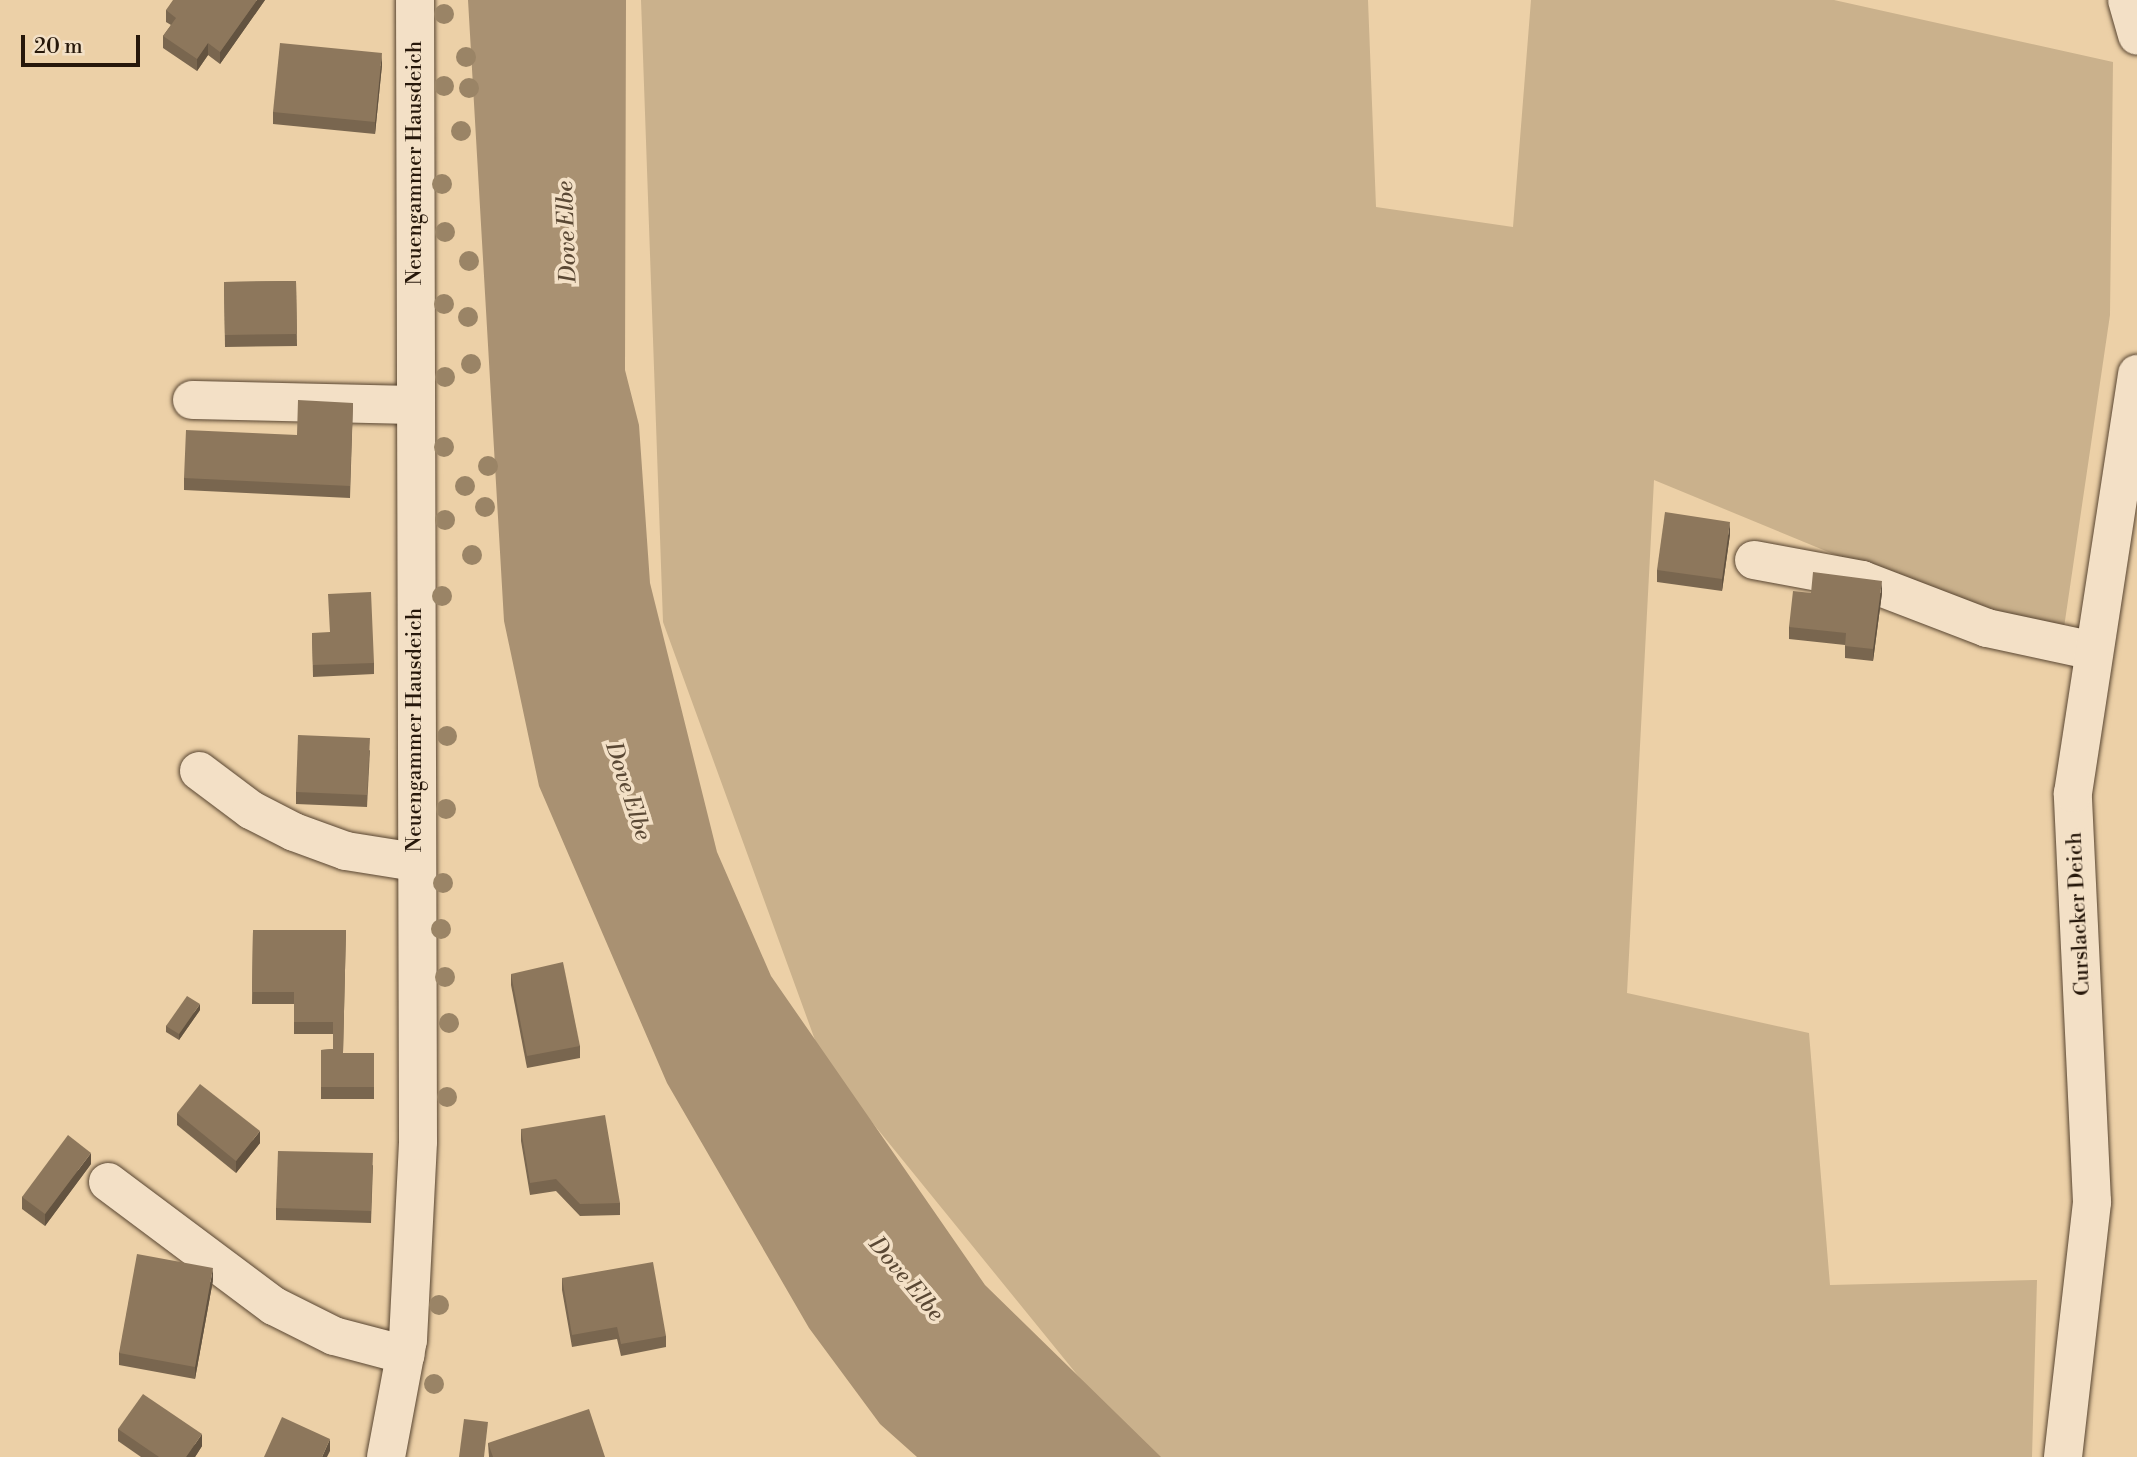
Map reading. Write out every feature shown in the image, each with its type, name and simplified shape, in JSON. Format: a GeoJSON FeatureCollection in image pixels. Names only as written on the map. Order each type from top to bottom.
{"type":"FeatureCollection","features":[{"type":"Feature","properties":{"kind":"street","name":"Neuengammer Hausdeich"},"geometry":{"type":"LineString","coordinates":[[386,1457],[406,1355],[418,1141],[415,862],[415,0]]}},
{"type":"Feature","properties":{"kind":"street"},"geometry":{"type":"LineString","coordinates":[[2127,0],[2137,36]]}},
{"type":"Feature","properties":{"kind":"street","name":"Curslacker Deich"},"geometry":{"type":"LineString","coordinates":[[2063,1457],[2092,1202],[2073,793],[2137,374]]}},
{"type":"Feature","properties":{"kind":"street"},"geometry":{"type":"LineString","coordinates":[[192,400],[415,405]]}},
{"type":"Feature","properties":{"kind":"street"},"geometry":{"type":"LineString","coordinates":[[1754,560],[1862,580],[1987,628],[2094,651]]}},
{"type":"Feature","properties":{"kind":"street"},"geometry":{"type":"LineString","coordinates":[[199,771],[250,810],[294,832],[346,851],[415,862]]}},
{"type":"Feature","properties":{"kind":"street"},"geometry":{"type":"LineString","coordinates":[[107,1182],[274,1306],[334,1336],[406,1355]]}},
{"type":"Feature","properties":{"kind":"shaded area"},"geometry":{"type":"Polygon","coordinates":[[[641,0],[1368,0],[1376,207],[1513,227],[1531,0],[1834,0],[2113,62],[2110,315],[2061,648],[1654,480],[1627,993],[1809,1033],[1830,1285],[2037,1280],[2032,1457],[1144,1457],[823,1062],[663,622],[641,0]]]}},
{"type":"Feature","properties":{"kind":"water","name":"Dove Elbe"},"geometry":{"type":"Polygon","coordinates":[[[468,0],[626,0],[625,370],[639,425],[650,583],[717,852],[771,976],[985,1285],[1161,1457],[917,1457],[880,1424],[809,1328],[667,1083],[539,786],[504,621],[468,0]]]}},
{"type":"Feature","properties":{"kind":"building"},"geometry":{"type":"Polygon","coordinates":[[[173,0],[257,0],[220,52],[208,43],[197,59],[163,36],[176,18],[166,10],[173,0]]]}},
{"type":"Feature","properties":{"kind":"building"},"geometry":{"type":"Polygon","coordinates":[[[280,43],[382,53],[375,122],[273,112],[280,43]]]}},
{"type":"Feature","properties":{"kind":"building"},"geometry":{"type":"Polygon","coordinates":[[[296,281],[297,334],[225,335],[224,282],[296,281]]]}},
{"type":"Feature","properties":{"kind":"building"},"geometry":{"type":"Polygon","coordinates":[[[298,400],[353,403],[350,486],[184,478],[186,430],[297,435],[298,400]]]}},
{"type":"Feature","properties":{"kind":"building"},"geometry":{"type":"Polygon","coordinates":[[[1665,512],[1730,522],[1722,579],[1657,570],[1665,512]]]}},
{"type":"Feature","properties":{"kind":"building"},"geometry":{"type":"Polygon","coordinates":[[[1813,572],[1882,581],[1873,649],[1845,646],[1846,633],[1789,627],[1793,591],[1811,593],[1813,572]]]}},
{"type":"Feature","properties":{"kind":"building"},"geometry":{"type":"Polygon","coordinates":[[[371,592],[374,663],[313,665],[312,633],[330,632],[328,594],[371,592]]]}},
{"type":"Feature","properties":{"kind":"building"},"geometry":{"type":"Polygon","coordinates":[[[298,735],[370,738],[367,795],[296,792],[298,735]]]}},
{"type":"Feature","properties":{"kind":"building"},"geometry":{"type":"Polygon","coordinates":[[[253,930],[346,930],[343,1053],[374,1053],[374,1087],[321,1087],[321,1050],[333,1049],[333,1022],[294,1022],[294,992],[252,992],[253,930]]]}},
{"type":"Feature","properties":{"kind":"building"},"geometry":{"type":"Polygon","coordinates":[[[563,962],[580,1046],[527,1056],[511,974],[563,962]]]}},
{"type":"Feature","properties":{"kind":"building"},"geometry":{"type":"Polygon","coordinates":[[[187,996],[200,1004],[179,1034],[166,1026],[187,996]]]}},
{"type":"Feature","properties":{"kind":"building"},"geometry":{"type":"Polygon","coordinates":[[[200,1084],[260,1131],[236,1161],[177,1113],[200,1084]]]}},
{"type":"Feature","properties":{"kind":"building"},"geometry":{"type":"Polygon","coordinates":[[[605,1115],[620,1203],[580,1204],[556,1179],[530,1183],[521,1129],[605,1115]]]}},
{"type":"Feature","properties":{"kind":"building"},"geometry":{"type":"Polygon","coordinates":[[[68,1135],[91,1153],[45,1214],[22,1197],[68,1135]]]}},
{"type":"Feature","properties":{"kind":"building"},"geometry":{"type":"Polygon","coordinates":[[[278,1151],[373,1153],[371,1211],[276,1208],[278,1151]]]}},
{"type":"Feature","properties":{"kind":"building"},"geometry":{"type":"Polygon","coordinates":[[[137,1254],[213,1268],[195,1367],[119,1353],[137,1254]]]}},
{"type":"Feature","properties":{"kind":"building"},"geometry":{"type":"Polygon","coordinates":[[[653,1262],[666,1336],[621,1344],[617,1327],[572,1335],[562,1278],[653,1262]]]}},
{"type":"Feature","properties":{"kind":"building"},"geometry":{"type":"Polygon","coordinates":[[[143,1394],[202,1434],[186,1457],[159,1457],[118,1429],[143,1394]]]}},
{"type":"Feature","properties":{"kind":"building"},"geometry":{"type":"Polygon","coordinates":[[[589,1409],[605,1457],[493,1457],[488,1443],[589,1409]]]}},
{"type":"Feature","properties":{"kind":"building"},"geometry":{"type":"Polygon","coordinates":[[[282,1417],[330,1439],[322,1457],[264,1457],[282,1417]]]}},
{"type":"Feature","properties":{"kind":"building"},"geometry":{"type":"Polygon","coordinates":[[[464,1419],[488,1422],[484,1457],[459,1457],[464,1419]]]}}]}
